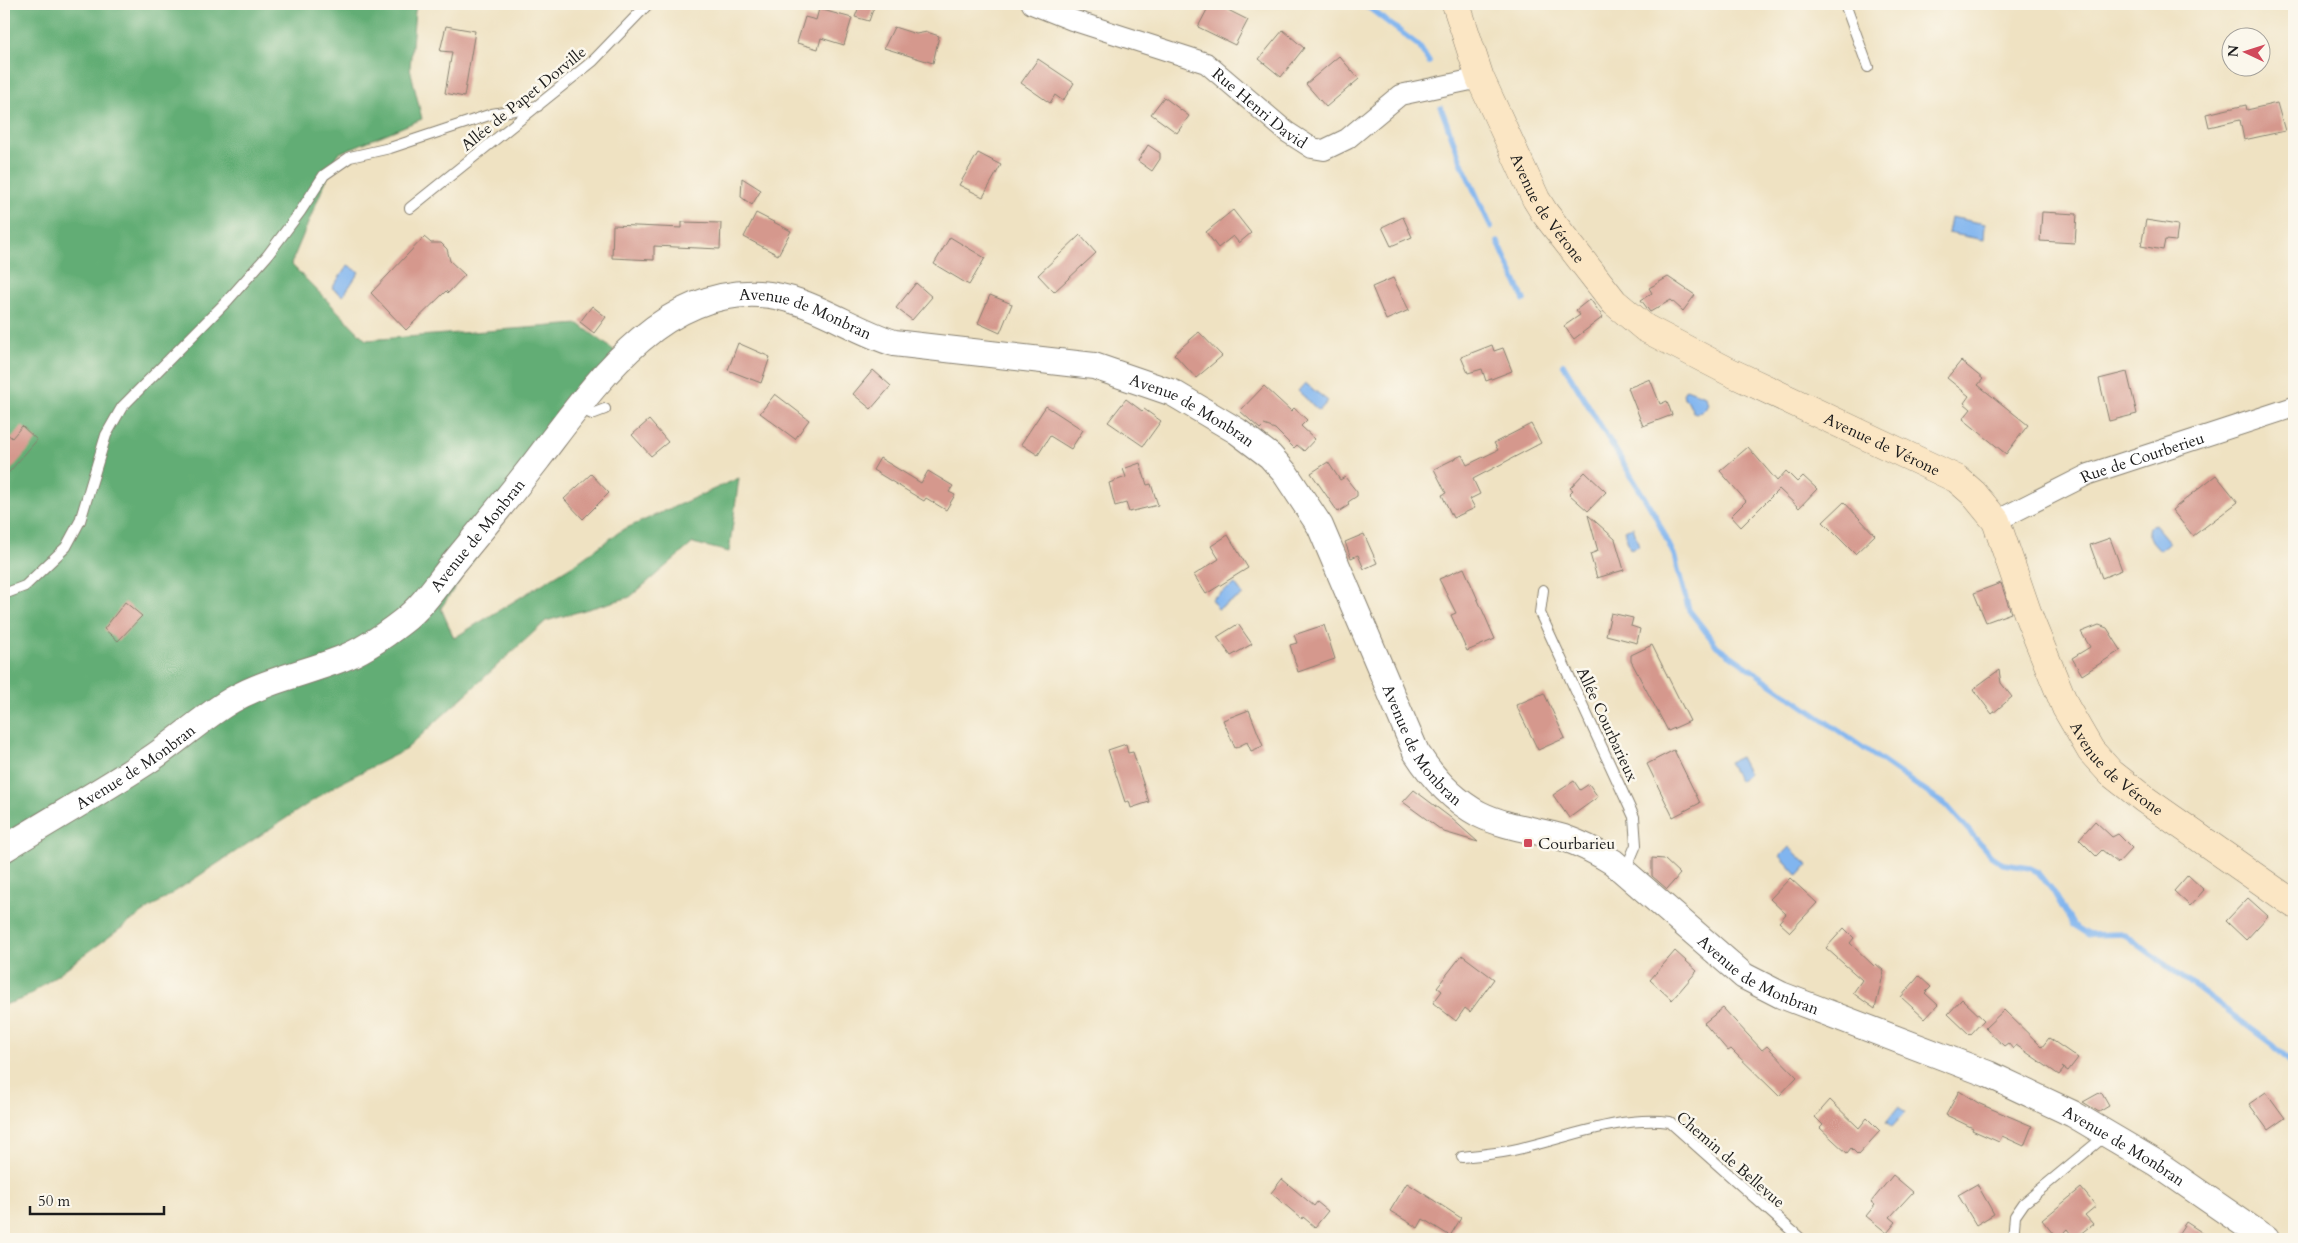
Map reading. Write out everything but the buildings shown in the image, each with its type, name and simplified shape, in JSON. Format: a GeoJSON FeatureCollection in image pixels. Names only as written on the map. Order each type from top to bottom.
{"type":"FeatureCollection","features":[{"type":"Feature","properties":{"kind":"main road","name":"Avenue de Vérone"},"geometry":{"type":"LineString","coordinates":[[1456,4],[1480,78],[1544,212],[1614,302],[1645,328],[1728,371],[1957,479],[1973,493],[1996,521],[2030,620],[2066,708],[2091,751],[2111,773],[2144,799],[2294,904]]}},
{"type":"Feature","properties":{"kind":"street","name":"Rue Henri David"},"geometry":{"type":"LineString","coordinates":[[1032,4],[1072,20],[1206,63],[1287,132],[1312,148],[1324,150],[1348,139],[1400,95],[1480,78]]}},
{"type":"Feature","properties":{"kind":"street","name":"Avenue de Monbran"},"geometry":{"type":"LineString","coordinates":[[4,849],[148,762],[232,700],[276,681],[341,659],[360,650],[404,621],[455,561],[578,407],[631,347],[668,320],[696,304],[720,297],[759,294],[796,301],[873,337],[894,343],[1094,366],[1173,393],[1237,431],[1270,456],[1284,473],[1320,526],[1416,752],[1436,778],[1460,802],[1480,814],[1505,824],[1564,838],[1585,846],[1625,872],[1744,976],[1780,994],[1988,1074],[2058,1107],[2156,1163],[2266,1239]]}},
{"type":"Feature","properties":{"kind":"street","name":"Rue de Courberieu"},"geometry":{"type":"LineString","coordinates":[[1996,521],[2089,474],[2294,407]]}},
{"type":"Feature","properties":{"kind":"lane","name":"Allée de Papet Dorville"},"geometry":{"type":"LineString","coordinates":[[410,208],[593,61],[648,4]]}},
{"type":"Feature","properties":{"kind":"lane"},"geometry":{"type":"LineString","coordinates":[[1845,4],[1868,67]]}},
{"type":"Feature","properties":{"kind":"lane"},"geometry":{"type":"LineString","coordinates":[[4,594],[25,586],[66,547],[80,521],[106,435],[122,407],[228,300],[267,256],[300,212],[324,174],[350,157],[390,148],[492,114],[538,106]]}},
{"type":"Feature","properties":{"kind":"lane"},"geometry":{"type":"LineString","coordinates":[[578,407],[592,414],[604,409]]}},
{"type":"Feature","properties":{"kind":"lane","name":"Allée Courbarieux"},"geometry":{"type":"LineString","coordinates":[[1543,590],[1540,613],[1634,817],[1636,845],[1625,872]]}},
{"type":"Feature","properties":{"kind":"lane","name":"Chemin de Bellevue"},"geometry":{"type":"LineString","coordinates":[[1462,1157],[1508,1151],[1576,1132],[1651,1120],[1670,1122],[1801,1239]]}},
{"type":"Feature","properties":{"kind":"lane"},"geometry":{"type":"LineString","coordinates":[[2013,1239],[2015,1216],[2024,1203],[2108,1134]]}},
{"type":"Feature","properties":{"kind":"green space"},"geometry":{"type":"Polygon","coordinates":[[[6,4],[418,4],[415,11],[410,68],[422,119],[337,154],[291,264],[366,340],[579,324],[615,351],[441,608],[454,638],[578,562],[622,530],[739,478],[729,552],[693,543],[630,597],[546,621],[405,750],[338,784],[138,916],[25,998],[4,1005],[4,39],[8,34],[10,9],[6,4]]]}},
{"type":"Feature","properties":{"kind":"water"},"geometry":{"type":"Polygon","coordinates":[[[1951,217],[1985,224],[1984,240],[1948,233],[1951,217]]]}},
{"type":"Feature","properties":{"kind":"water"},"geometry":{"type":"Polygon","coordinates":[[[348,265],[359,272],[343,296],[332,288],[348,265]]]}},
{"type":"Feature","properties":{"kind":"water"},"geometry":{"type":"Polygon","coordinates":[[[1305,383],[1328,401],[1319,411],[1298,391],[1305,383]]]}},
{"type":"Feature","properties":{"kind":"water"},"geometry":{"type":"Polygon","coordinates":[[[1686,389],[1705,396],[1708,403],[1705,409],[1697,413],[1693,412],[1688,401],[1684,399],[1683,394],[1686,389]]]}},
{"type":"Feature","properties":{"kind":"water"},"geometry":{"type":"Polygon","coordinates":[[[2155,525],[2170,543],[2160,550],[2152,541],[2148,532],[2149,527],[2155,525]]]}},
{"type":"Feature","properties":{"kind":"water"},"geometry":{"type":"Polygon","coordinates":[[[1633,527],[1639,546],[1630,549],[1624,530],[1633,527]]]}},
{"type":"Feature","properties":{"kind":"water"},"geometry":{"type":"Polygon","coordinates":[[[1235,584],[1243,595],[1218,609],[1211,599],[1235,584]]]}},
{"type":"Feature","properties":{"kind":"water"},"geometry":{"type":"Polygon","coordinates":[[[1740,757],[1749,774],[1739,781],[1729,762],[1740,757]]]}},
{"type":"Feature","properties":{"kind":"water"},"geometry":{"type":"Polygon","coordinates":[[[1789,847],[1808,865],[1798,876],[1780,856],[1789,847]]]}},
{"type":"Feature","properties":{"kind":"water"},"geometry":{"type":"Polygon","coordinates":[[[1898,1107],[1906,1112],[1892,1127],[1886,1122],[1898,1107]]]}},
{"type":"Feature","properties":{"kind":"waterway"},"geometry":{"type":"LineString","coordinates":[[1364,4],[1419,46],[1429,62]]}},
{"type":"Feature","properties":{"kind":"waterway"},"geometry":{"type":"LineString","coordinates":[[1441,108],[1462,164],[1491,227]]}},
{"type":"Feature","properties":{"kind":"waterway"},"geometry":{"type":"LineString","coordinates":[[1498,242],[1524,300]]}},
{"type":"Feature","properties":{"kind":"waterway"},"geometry":{"type":"LineString","coordinates":[[1563,364],[1655,515],[1674,555],[1689,610],[1717,646],[1948,807],[1991,856],[2003,864],[2030,868],[2038,872],[2053,891],[2073,925],[2089,935],[2124,934],[2273,1045],[2294,1066]]}},
{"type":"Feature","properties":{"kind":"place","name":"Courbarieu"},"geometry":{"type":"Point","coordinates":[1528,843]}}]}
